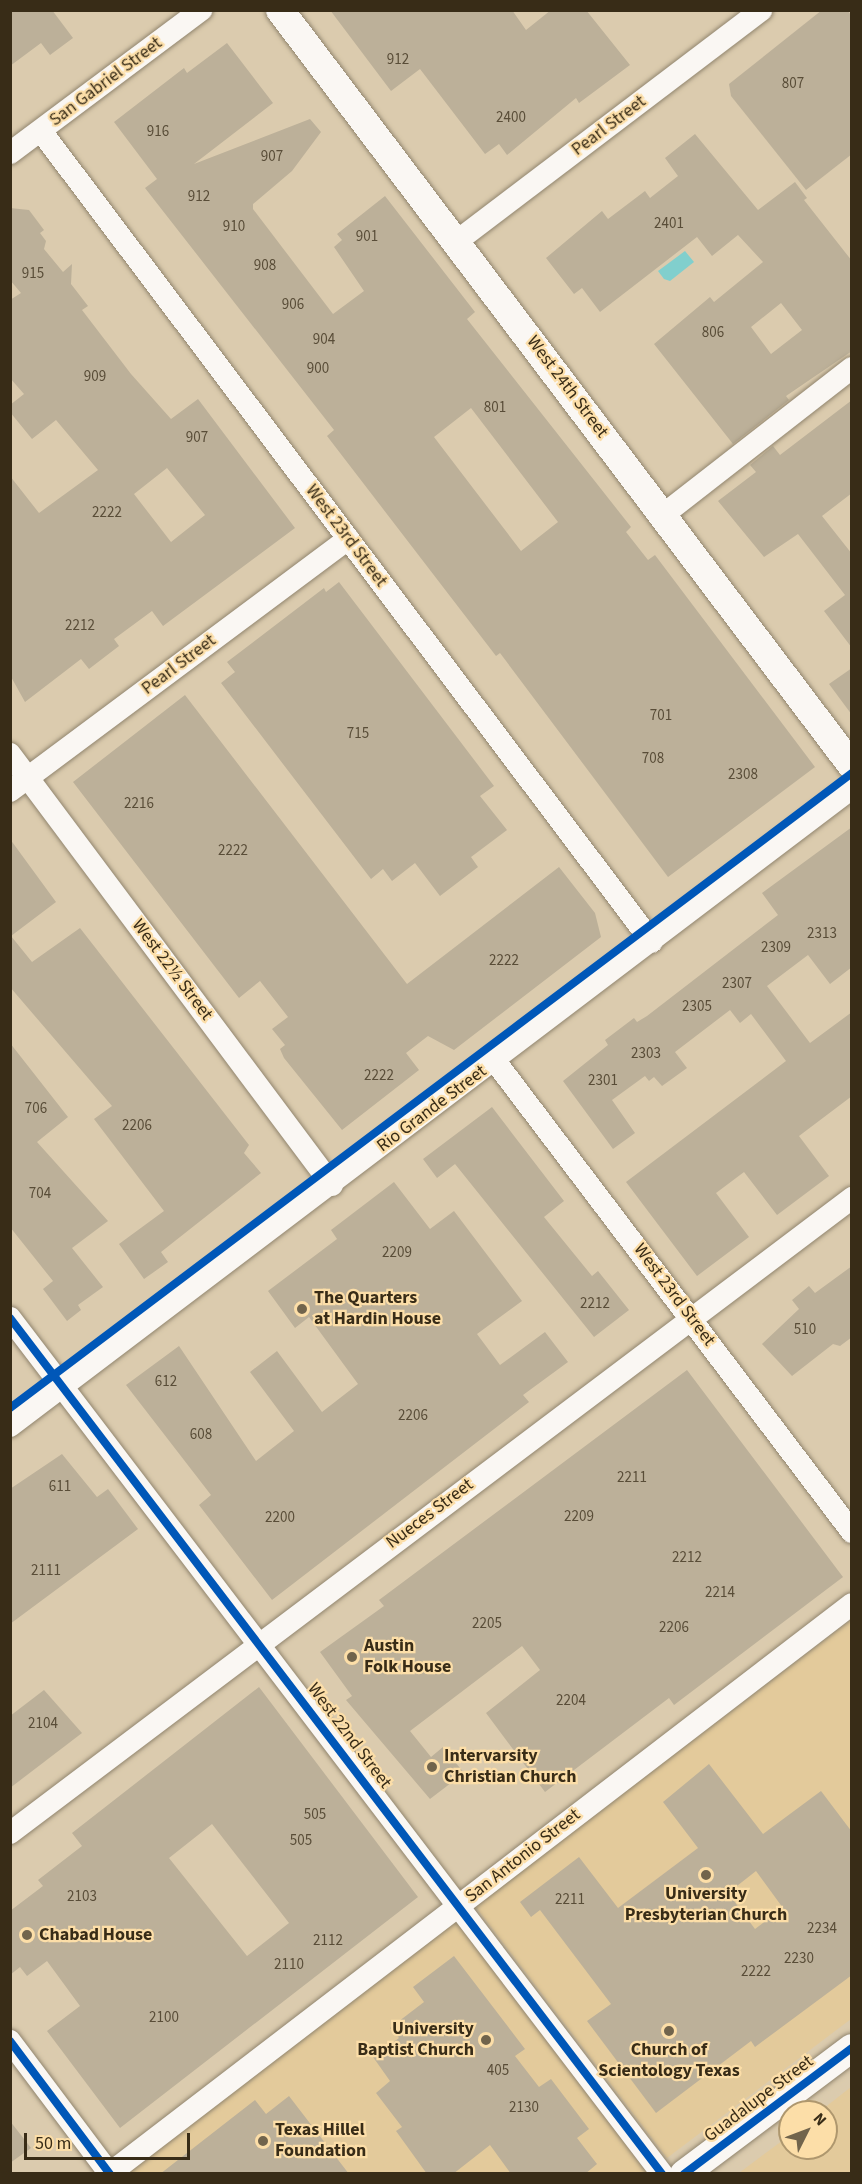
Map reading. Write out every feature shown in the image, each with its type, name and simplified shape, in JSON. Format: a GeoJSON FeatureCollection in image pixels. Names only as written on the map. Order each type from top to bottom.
{"type":"FeatureCollection","features":[{"type":"Feature","properties":{"kind":"main road","name":"West 24th Street"},"geometry":{"type":"LineString","coordinates":[[279,10],[457,241],[852,766]]}},
{"type":"Feature","properties":{"kind":"main road","name":"Guadalupe Street"},"geometry":{"type":"LineString","coordinates":[[684,2174],[852,2048]]}},
{"type":"Feature","properties":{"kind":"street","name":"San Gabriel Street"},"geometry":{"type":"LineString","coordinates":[[10,153],[201,10]]}},
{"type":"Feature","properties":{"kind":"street","name":"Pearl Street"},"geometry":{"type":"LineString","coordinates":[[457,241],[761,10]]}},
{"type":"Feature","properties":{"kind":"street","name":"West 23rd Street"},"geometry":{"type":"LineString","coordinates":[[41,131],[652,942]]}},
{"type":"Feature","properties":{"kind":"street"},"geometry":{"type":"LineString","coordinates":[[663,515],[852,368]]}},
{"type":"Feature","properties":{"kind":"street","name":"Pearl Street"},"geometry":{"type":"LineString","coordinates":[[19,784],[348,539]]}},
{"type":"Feature","properties":{"kind":"street","name":"West 22½ Street"},"geometry":{"type":"LineString","coordinates":[[10,754],[19,784],[333,1185]]}},
{"type":"Feature","properties":{"kind":"street","name":"Rio Grande Street"},"geometry":{"type":"LineString","coordinates":[[10,1426],[333,1185],[852,788]]}},
{"type":"Feature","properties":{"kind":"street","name":"West 23rd Street"},"geometry":{"type":"LineString","coordinates":[[495,1061],[691,1316],[852,1532]]}},
{"type":"Feature","properties":{"kind":"street","name":"Nueces Street"},"geometry":{"type":"LineString","coordinates":[[10,1833],[691,1316],[852,1198]]}},
{"type":"Feature","properties":{"kind":"street","name":"West 22nd Street"},"geometry":{"type":"LineString","coordinates":[[10,1318],[260,1642],[662,2174]]}},
{"type":"Feature","properties":{"kind":"street","name":"San Antonio Street"},"geometry":{"type":"LineString","coordinates":[[110,2173],[852,1604]]}},
{"type":"Feature","properties":{"kind":"street"},"geometry":{"type":"LineString","coordinates":[[10,2041],[110,2173]]}},
{"type":"Feature","properties":{"kind":"shaded area"},"geometry":{"type":"Polygon","coordinates":[[[851,1620],[851,2019],[667,2158],[475,1906],[851,1620]]]}},
{"type":"Feature","properties":{"kind":"shaded area"},"geometry":{"type":"Polygon","coordinates":[[[460,1919],[647,2173],[133,2174],[130,2170],[460,1919]]]}},
{"type":"Feature","properties":{"kind":"shaded area"},"geometry":{"type":"Polygon","coordinates":[[[851,2087],[851,2173],[739,2173],[778,2144],[778,2160],[838,2160],[838,2100],[834,2100],[851,2087]]]}},
{"type":"Feature","properties":{"kind":"water"},"geometry":{"type":"Polygon","coordinates":[[[685,251],[694,262],[670,281],[664,279],[658,271],[685,251]]]}},
{"type":"Feature","properties":{"kind":"building"},"geometry":{"type":"Polygon","coordinates":[[[10,10],[52,10],[73,38],[50,55],[41,43],[10,66],[10,10]]]}},
{"type":"Feature","properties":{"kind":"building"},"geometry":{"type":"Polygon","coordinates":[[[330,10],[512,10],[526,30],[551,10],[586,10],[630,65],[579,103],[576,98],[507,155],[499,144],[485,154],[420,69],[391,91],[330,10]]]}},
{"type":"Feature","properties":{"kind":"building"},"geometry":{"type":"Polygon","coordinates":[[[822,10],[847,10],[852,16],[852,154],[806,190],[731,96],[729,84],[822,10]]]}},
{"type":"Feature","properties":{"kind":"building"},"geometry":{"type":"Polygon","coordinates":[[[227,43],[273,103],[194,164],[310,119],[321,132],[292,171],[253,204],[253,209],[333,314],[364,291],[334,247],[342,240],[337,234],[385,196],[475,312],[467,319],[631,527],[626,532],[648,560],[655,555],[815,767],[668,877],[500,653],[496,656],[327,436],[334,430],[145,188],[157,179],[114,122],[184,68],[187,73],[227,43]],[[471,408],[434,437],[521,551],[558,522],[471,408]]]}},
{"type":"Feature","properties":{"kind":"building"},"geometry":{"type":"Polygon","coordinates":[[[695,134],[758,210],[795,182],[807,198],[804,200],[852,261],[852,351],[786,396],[789,400],[733,444],[654,344],[710,297],[714,302],[763,262],[738,235],[712,256],[697,237],[600,312],[582,288],[574,294],[546,258],[602,211],[608,219],[645,191],[650,198],[678,176],[665,158],[695,134]],[[781,303],[751,327],[771,354],[802,330],[781,303]]]}},
{"type":"Feature","properties":{"kind":"building"},"geometry":{"type":"Polygon","coordinates":[[[10,208],[29,210],[44,230],[40,233],[46,241],[44,249],[63,272],[72,264],[71,284],[88,306],[82,310],[131,374],[171,419],[198,399],[295,528],[163,626],[152,611],[114,639],[119,646],[89,669],[81,659],[25,702],[10,675],[10,476],[39,513],[98,470],[56,420],[32,439],[10,412],[10,405],[24,394],[10,378],[10,300],[21,293],[10,280],[10,208]],[[167,468],[134,494],[171,542],[205,515],[167,468]]]}},
{"type":"Feature","properties":{"kind":"building"},"geometry":{"type":"Polygon","coordinates":[[[852,400],[852,493],[822,516],[852,554],[852,648],[824,611],[845,595],[798,534],[764,557],[718,501],[756,472],[750,465],[773,446],[780,455],[852,400]]]}},
{"type":"Feature","properties":{"kind":"building"},"geometry":{"type":"Polygon","coordinates":[[[339,582],[494,786],[480,796],[507,830],[471,857],[478,867],[440,896],[415,863],[392,881],[383,869],[371,879],[221,683],[235,672],[227,662],[324,588],[326,592],[339,582]]]}},
{"type":"Feature","properties":{"kind":"building"},"geometry":{"type":"Polygon","coordinates":[[[852,668],[852,715],[829,684],[852,668]]]}},
{"type":"Feature","properties":{"kind":"building"},"geometry":{"type":"Polygon","coordinates":[[[185,695],[407,984],[559,867],[595,913],[601,937],[454,1050],[428,1036],[406,1053],[419,1070],[342,1130],[284,1058],[280,1049],[285,1045],[272,1029],[288,1017],[260,981],[239,998],[73,782],[185,695]]]}},
{"type":"Feature","properties":{"kind":"building"},"geometry":{"type":"Polygon","coordinates":[[[852,827],[852,967],[830,984],[808,955],[767,986],[810,1043],[852,1012],[852,1096],[799,1136],[829,1176],[777,1215],[744,1172],[716,1193],[749,1237],[697,1276],[626,1182],[786,1061],[751,1014],[740,1023],[730,1010],[675,1052],[687,1068],[662,1086],[654,1077],[649,1081],[645,1076],[612,1100],[635,1133],[613,1149],[563,1081],[608,1045],[605,1040],[634,1018],[637,1022],[647,1016],[778,915],[762,893],[852,827]]]}},
{"type":"Feature","properties":{"kind":"building"},"geometry":{"type":"Polygon","coordinates":[[[10,839],[56,902],[11,936],[32,962],[80,928],[249,1145],[244,1153],[261,1173],[161,1252],[168,1262],[144,1279],[119,1244],[164,1211],[94,1119],[112,1106],[10,987],[10,839]]]}},
{"type":"Feature","properties":{"kind":"building"},"geometry":{"type":"Polygon","coordinates":[[[10,1043],[68,1117],[37,1142],[108,1221],[72,1248],[103,1287],[78,1305],[81,1310],[67,1321],[43,1289],[53,1281],[10,1227],[10,1043]]]}},
{"type":"Feature","properties":{"kind":"building"},"geometry":{"type":"Polygon","coordinates":[[[492,1107],[564,1201],[544,1217],[592,1276],[598,1271],[629,1310],[594,1337],[455,1164],[437,1178],[423,1159],[492,1107]]]}},
{"type":"Feature","properties":{"kind":"building"},"geometry":{"type":"Polygon","coordinates":[[[394,1182],[430,1229],[454,1211],[522,1301],[477,1334],[500,1365],[545,1332],[568,1362],[523,1395],[529,1402],[272,1600],[199,1505],[211,1495],[126,1385],[179,1346],[256,1461],[294,1431],[250,1372],[277,1351],[322,1412],[358,1384],[309,1317],[295,1328],[268,1291],[337,1239],[331,1230],[394,1182]]]}},
{"type":"Feature","properties":{"kind":"building"},"geometry":{"type":"Polygon","coordinates":[[[852,1266],[852,1337],[840,1346],[833,1344],[792,1376],[762,1344],[799,1309],[792,1300],[809,1286],[815,1293],[852,1266]]]}},
{"type":"Feature","properties":{"kind":"building"},"geometry":{"type":"Polygon","coordinates":[[[687,1370],[843,1577],[674,1705],[669,1698],[545,1792],[486,1713],[540,1670],[522,1646],[410,1731],[431,1757],[443,1747],[464,1773],[430,1799],[346,1700],[352,1696],[320,1652],[384,1606],[379,1600],[687,1370]]]}},
{"type":"Feature","properties":{"kind":"building"},"geometry":{"type":"Polygon","coordinates":[[[62,1454],[97,1497],[108,1489],[138,1529],[10,1624],[10,1489],[62,1454]]]}},
{"type":"Feature","properties":{"kind":"building"},"geometry":{"type":"Polygon","coordinates":[[[259,1687],[418,1897],[120,2128],[47,2031],[80,2006],[47,1961],[27,1976],[20,1967],[10,1975],[10,1911],[43,1886],[38,1880],[82,1846],[72,1833],[259,1687]],[[212,1824],[169,1858],[247,1956],[289,1923],[212,1824]]]}},
{"type":"Feature","properties":{"kind":"building"},"geometry":{"type":"Polygon","coordinates":[[[44,1690],[82,1733],[10,1788],[10,1716],[44,1690]]]}},
{"type":"Feature","properties":{"kind":"building"},"geometry":{"type":"Polygon","coordinates":[[[709,1764],[763,1834],[821,1791],[852,1832],[852,1975],[755,2047],[751,2041],[656,2113],[587,2021],[611,2004],[540,1910],[531,1917],[520,1902],[579,1857],[618,1908],[698,1848],[663,1802],[709,1764]],[[756,1871],[728,1893],[755,1929],[783,1908],[756,1871]]]}},
{"type":"Feature","properties":{"kind":"building"},"geometry":{"type":"Polygon","coordinates":[[[454,1956],[525,2049],[515,2056],[539,2087],[551,2079],[589,2129],[577,2138],[597,2164],[585,2174],[511,2174],[490,2145],[453,2174],[427,2174],[396,2131],[402,2127],[376,2093],[390,2081],[373,2057],[399,2038],[390,2028],[424,2002],[413,1987],[454,1956]]]}},
{"type":"Feature","properties":{"kind":"building","name":"Texas Hillel Foundation"},"geometry":{"type":"Polygon","coordinates":[[[289,2096],[349,2174],[160,2174],[255,2100],[266,2114],[289,2096]]]}},
{"type":"Feature","properties":{"kind":"building"},"geometry":{"type":"Polygon","coordinates":[[[10,2121],[31,2148],[10,2163],[10,2121]]]}},
{"type":"Feature","properties":{"kind":"cycle path"},"geometry":{"type":"LineString","coordinates":[[10,1408],[852,773]]}},
{"type":"Feature","properties":{"kind":"cycle path"},"geometry":{"type":"LineString","coordinates":[[10,1318],[662,2174]]}},
{"type":"Feature","properties":{"kind":"cycle path"},"geometry":{"type":"LineString","coordinates":[[10,2041],[110,2174]]}},
{"type":"Feature","properties":{"kind":"cycle path"},"geometry":{"type":"LineString","coordinates":[[684,2174],[852,2048]]}},
{"type":"Feature","properties":{"kind":"place","name":"The Quarters at Hardin House"},"geometry":{"type":"Point","coordinates":[302,1309]}},
{"type":"Feature","properties":{"kind":"place","name":"Austin Folk House"},"geometry":{"type":"Point","coordinates":[352,1657]}},
{"type":"Feature","properties":{"kind":"place","name":"Intervarsity Christian Church"},"geometry":{"type":"Point","coordinates":[432,1767]}},
{"type":"Feature","properties":{"kind":"place","name":"University Presbyterian Church"},"geometry":{"type":"Point","coordinates":[706,1875]}},
{"type":"Feature","properties":{"kind":"place","name":"Chabad House"},"geometry":{"type":"Point","coordinates":[27,1935]}},
{"type":"Feature","properties":{"kind":"place","name":"Church of Scientology Texas"},"geometry":{"type":"Point","coordinates":[669,2031]}},
{"type":"Feature","properties":{"kind":"place","name":"University Baptist Church"},"geometry":{"type":"Point","coordinates":[486,2040]}},
{"type":"Feature","properties":{"kind":"place","name":"Texas Hillel Foundation"},"geometry":{"type":"Point","coordinates":[263,2141]}}]}
